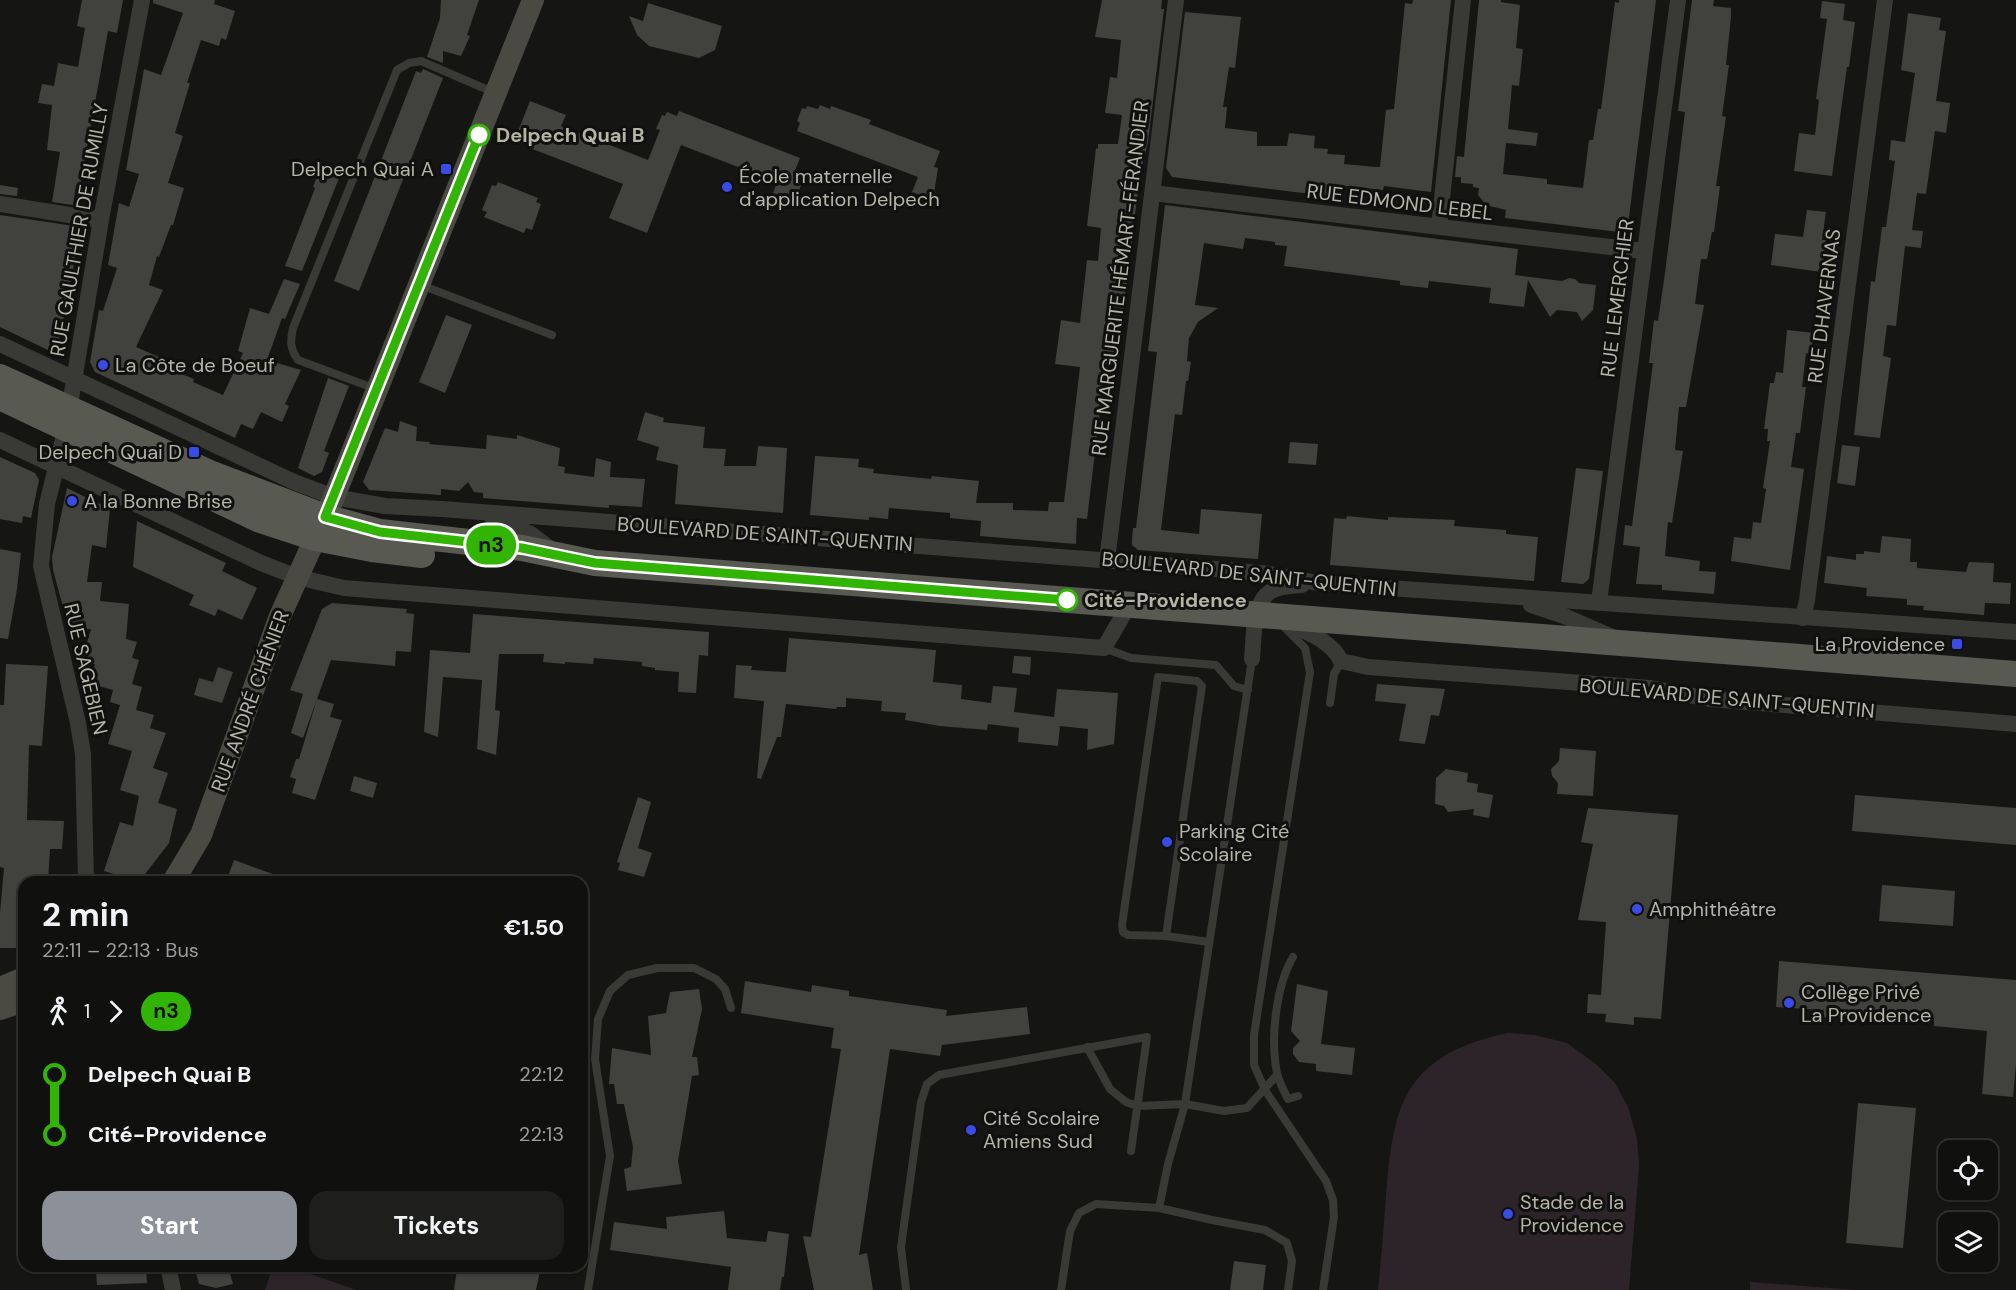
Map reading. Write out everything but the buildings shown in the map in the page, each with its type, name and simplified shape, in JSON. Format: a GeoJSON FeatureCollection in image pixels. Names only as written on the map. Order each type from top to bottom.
{"type":"FeatureCollection","features":[{"type":"Feature","properties":{"kind":"main road"},"geometry":{"type":"LineString","coordinates":[[0,377],[68,419]]}},
{"type":"Feature","properties":{"kind":"main road"},"geometry":{"type":"LineString","coordinates":[[0,397],[68,419],[325,517]]}},
{"type":"Feature","properties":{"kind":"main road","name":"BOULEVARD DE SAINT-QUENTIN"},"geometry":{"type":"LineString","coordinates":[[325,517],[380,532],[522,548],[595,563],[2016,674]]}},
{"type":"Feature","properties":{"kind":"main road","name":"BOULEVARD DE SAINT-QUENTIN"},"geometry":{"type":"LineString","coordinates":[[325,517],[372,549],[549,568],[595,563]]}},
{"type":"Feature","properties":{"kind":"street","name":"RUE GAULTHIER DE RUMILLY"},"geometry":{"type":"LineString","coordinates":[[57,468],[68,419],[101,220],[142,0]]}},
{"type":"Feature","properties":{"kind":"street","name":"RUE ANDRÉ CHÉNIER"},"geometry":{"type":"LineString","coordinates":[[179,876],[201,835],[280,616],[325,517],[533,0]]}},
{"type":"Feature","properties":{"kind":"street","name":"RUE MARGUERITE HÉMART-FÉRANDIER"},"geometry":{"type":"LineString","coordinates":[[1107,560],[1176,0]]}},
{"type":"Feature","properties":{"kind":"street"},"geometry":{"type":"LineString","coordinates":[[1439,227],[1463,0]]}},
{"type":"Feature","properties":{"kind":"street","name":"RUE LEMERCHIER"},"geometry":{"type":"LineString","coordinates":[[1599,602],[1678,0]]}},
{"type":"Feature","properties":{"kind":"street","name":"RUE DHAVERNAS"},"geometry":{"type":"LineString","coordinates":[[1803,618],[1884,0]]}},
{"type":"Feature","properties":{"kind":"street","name":"RUE EDMOND LEBEL"},"geometry":{"type":"LineString","coordinates":[[1152,194],[1644,251]]}},
{"type":"Feature","properties":{"kind":"street"},"geometry":{"type":"LineString","coordinates":[[0,204],[101,220]]}},
{"type":"Feature","properties":{"kind":"street"},"geometry":{"type":"LineString","coordinates":[[0,344],[294,482],[325,517]]}},
{"type":"Feature","properties":{"kind":"street"},"geometry":{"type":"LineString","coordinates":[[0,440],[255,560],[297,577],[322,584],[356,589],[1104,648],[1129,605]]}},
{"type":"Feature","properties":{"kind":"street","name":"RUE SAGEBIEN"},"geometry":{"type":"LineString","coordinates":[[57,468],[47,504],[41,566],[82,744],[86,876]]}},
{"type":"Feature","properties":{"kind":"street","name":"BOULEVARD DE SAINT-QUENTIN"},"geometry":{"type":"LineString","coordinates":[[325,517],[385,506],[483,512],[1107,560],[1270,574],[1318,583],[1509,598],[1599,602],[2016,632]]}},
{"type":"Feature","properties":{"kind":"street","name":"BOULEVARD DE SAINT-QUENTIN"},"geometry":{"type":"LineString","coordinates":[[483,512],[531,534],[563,557]]}},
{"type":"Feature","properties":{"kind":"street"},"geometry":{"type":"LineString","coordinates":[[1252,659],[1265,616],[1266,595],[1282,587],[1318,583]]}},
{"type":"Feature","properties":{"kind":"street"},"geometry":{"type":"LineString","coordinates":[[1509,598],[1564,616],[1628,644]]}},
{"type":"Feature","properties":{"kind":"street","name":"BOULEVARD DE SAINT-QUENTIN"},"geometry":{"type":"LineString","coordinates":[[1265,616],[1318,638],[1336,651],[1341,661],[1368,667],[1650,688],[1710,699],[2016,723]]}},
{"type":"Feature","properties":{"kind":"street"},"geometry":{"type":"LineString","coordinates":[[0,988],[18,980]]}},
{"type":"Feature","properties":{"kind":"street"},"geometry":{"type":"LineString","coordinates":[[0,1009],[18,1003]]}},
{"type":"Feature","properties":{"kind":"street"},"geometry":{"type":"LineString","coordinates":[[169,1272],[173,1290]]}},
{"type":"Feature","properties":{"kind":"lane"},"geometry":{"type":"LineString","coordinates":[[377,390],[298,360],[292,352],[290,341],[293,328],[397,70],[409,63],[421,61],[496,93]]}},
{"type":"Feature","properties":{"kind":"lane"},"geometry":{"type":"LineString","coordinates":[[419,284],[552,335]]}},
{"type":"Feature","properties":{"kind":"lane"},"geometry":{"type":"LineString","coordinates":[[1265,616],[1305,648],[1310,672],[1254,1035],[1254,1065],[1265,1090],[1326,1181],[1333,1200],[1334,1216],[1323,1290]]}},
{"type":"Feature","properties":{"kind":"lane"},"geometry":{"type":"LineString","coordinates":[[1104,648],[1131,658],[1216,664],[1234,686],[1248,690]]}},
{"type":"Feature","properties":{"kind":"lane"},"geometry":{"type":"LineString","coordinates":[[1159,1208],[1168,1164],[1185,1104],[1252,659]]}},
{"type":"Feature","properties":{"kind":"lane"},"geometry":{"type":"LineString","coordinates":[[1330,703],[1334,674],[1341,661]]}},
{"type":"Feature","properties":{"kind":"lane"},"geometry":{"type":"LineString","coordinates":[[1166,936],[1202,686],[1197,681],[1158,677],[1122,925],[1123,932],[1128,935],[1166,936],[1209,942]]}},
{"type":"Feature","properties":{"kind":"lane"},"geometry":{"type":"LineString","coordinates":[[1293,957],[1284,972],[1274,1048],[1277,1075],[1288,1099],[1298,1096]]}},
{"type":"Feature","properties":{"kind":"lane"},"geometry":{"type":"LineString","coordinates":[[588,1290],[610,1156],[595,1059],[598,1019],[610,991],[628,975],[657,968],[694,968],[716,979],[725,990],[731,1008]]}},
{"type":"Feature","properties":{"kind":"lane"},"geometry":{"type":"LineString","coordinates":[[906,1290],[901,1247],[921,1102],[927,1084],[939,1074],[1148,1038],[1131,1152]]}},
{"type":"Feature","properties":{"kind":"lane"},"geometry":{"type":"LineString","coordinates":[[1087,1047],[1110,1089],[1126,1102],[1137,1106],[1185,1104],[1224,1111],[1246,1108],[1277,1075]]}},
{"type":"Feature","properties":{"kind":"lane"},"geometry":{"type":"LineString","coordinates":[[1061,1290],[1070,1231],[1079,1213],[1096,1204],[1159,1208],[1265,1230],[1287,1243],[1292,1261],[1288,1290]]}},
{"type":"Feature","properties":{"kind":"shaded area"},"geometry":{"type":"Polygon","coordinates":[[[1508,1033],[1535,1035],[1567,1043],[1596,1064],[1615,1083],[1628,1107],[1637,1138],[1639,1166],[1629,1290],[1378,1290],[1393,1139],[1402,1105],[1409,1090],[1428,1068],[1449,1053],[1471,1043],[1508,1033]]]}},
{"type":"Feature","properties":{"kind":"shaded area"},"geometry":{"type":"Polygon","coordinates":[[[271,1272],[304,1272],[357,1290],[265,1290],[271,1272]]]}},
{"type":"Feature","properties":{"kind":"shaded area"},"geometry":{"type":"Polygon","coordinates":[[[1750,1282],[1856,1290],[1750,1290],[1750,1282]]]}},
{"type":"Feature","properties":{"kind":"bus line","name":"n3"},"geometry":{"type":"LineString","coordinates":[[479,135],[325,517],[380,532],[522,548],[595,563],[1067,600]]}},
{"type":"Feature","properties":{"kind":"place","name":"Delpech Quai B"},"geometry":{"type":"Point","coordinates":[479,135]}},
{"type":"Feature","properties":{"kind":"place","name":"Delpech Quai A"},"geometry":{"type":"Point","coordinates":[446,169]}},
{"type":"Feature","properties":{"kind":"place","name":"École maternelle d'application Delpech"},"geometry":{"type":"Point","coordinates":[727,187]}},
{"type":"Feature","properties":{"kind":"place","name":"La Côte de Boeuf"},"geometry":{"type":"Point","coordinates":[103,365]}},
{"type":"Feature","properties":{"kind":"place","name":"Delpech Quai D"},"geometry":{"type":"Point","coordinates":[194,452]}},
{"type":"Feature","properties":{"kind":"place","name":"A la Bonne Brise"},"geometry":{"type":"Point","coordinates":[72,501]}},
{"type":"Feature","properties":{"kind":"place","name":"Cité-Providence"},"geometry":{"type":"Point","coordinates":[1067,600]}},
{"type":"Feature","properties":{"kind":"place","name":"La Providence"},"geometry":{"type":"Point","coordinates":[1957,644]}},
{"type":"Feature","properties":{"kind":"place","name":"Parking Cité Scolaire"},"geometry":{"type":"Point","coordinates":[1167,842]}},
{"type":"Feature","properties":{"kind":"place","name":"Amphithéâtre"},"geometry":{"type":"Point","coordinates":[1637,909]}},
{"type":"Feature","properties":{"kind":"place","name":"Collège Privé La Providence"},"geometry":{"type":"Point","coordinates":[1789,1003]}},
{"type":"Feature","properties":{"kind":"place","name":"Cité Scolaire Amiens Sud"},"geometry":{"type":"Point","coordinates":[971,1130]}},
{"type":"Feature","properties":{"kind":"place","name":"Stade de la Providence"},"geometry":{"type":"Point","coordinates":[1508,1214]}}]}
